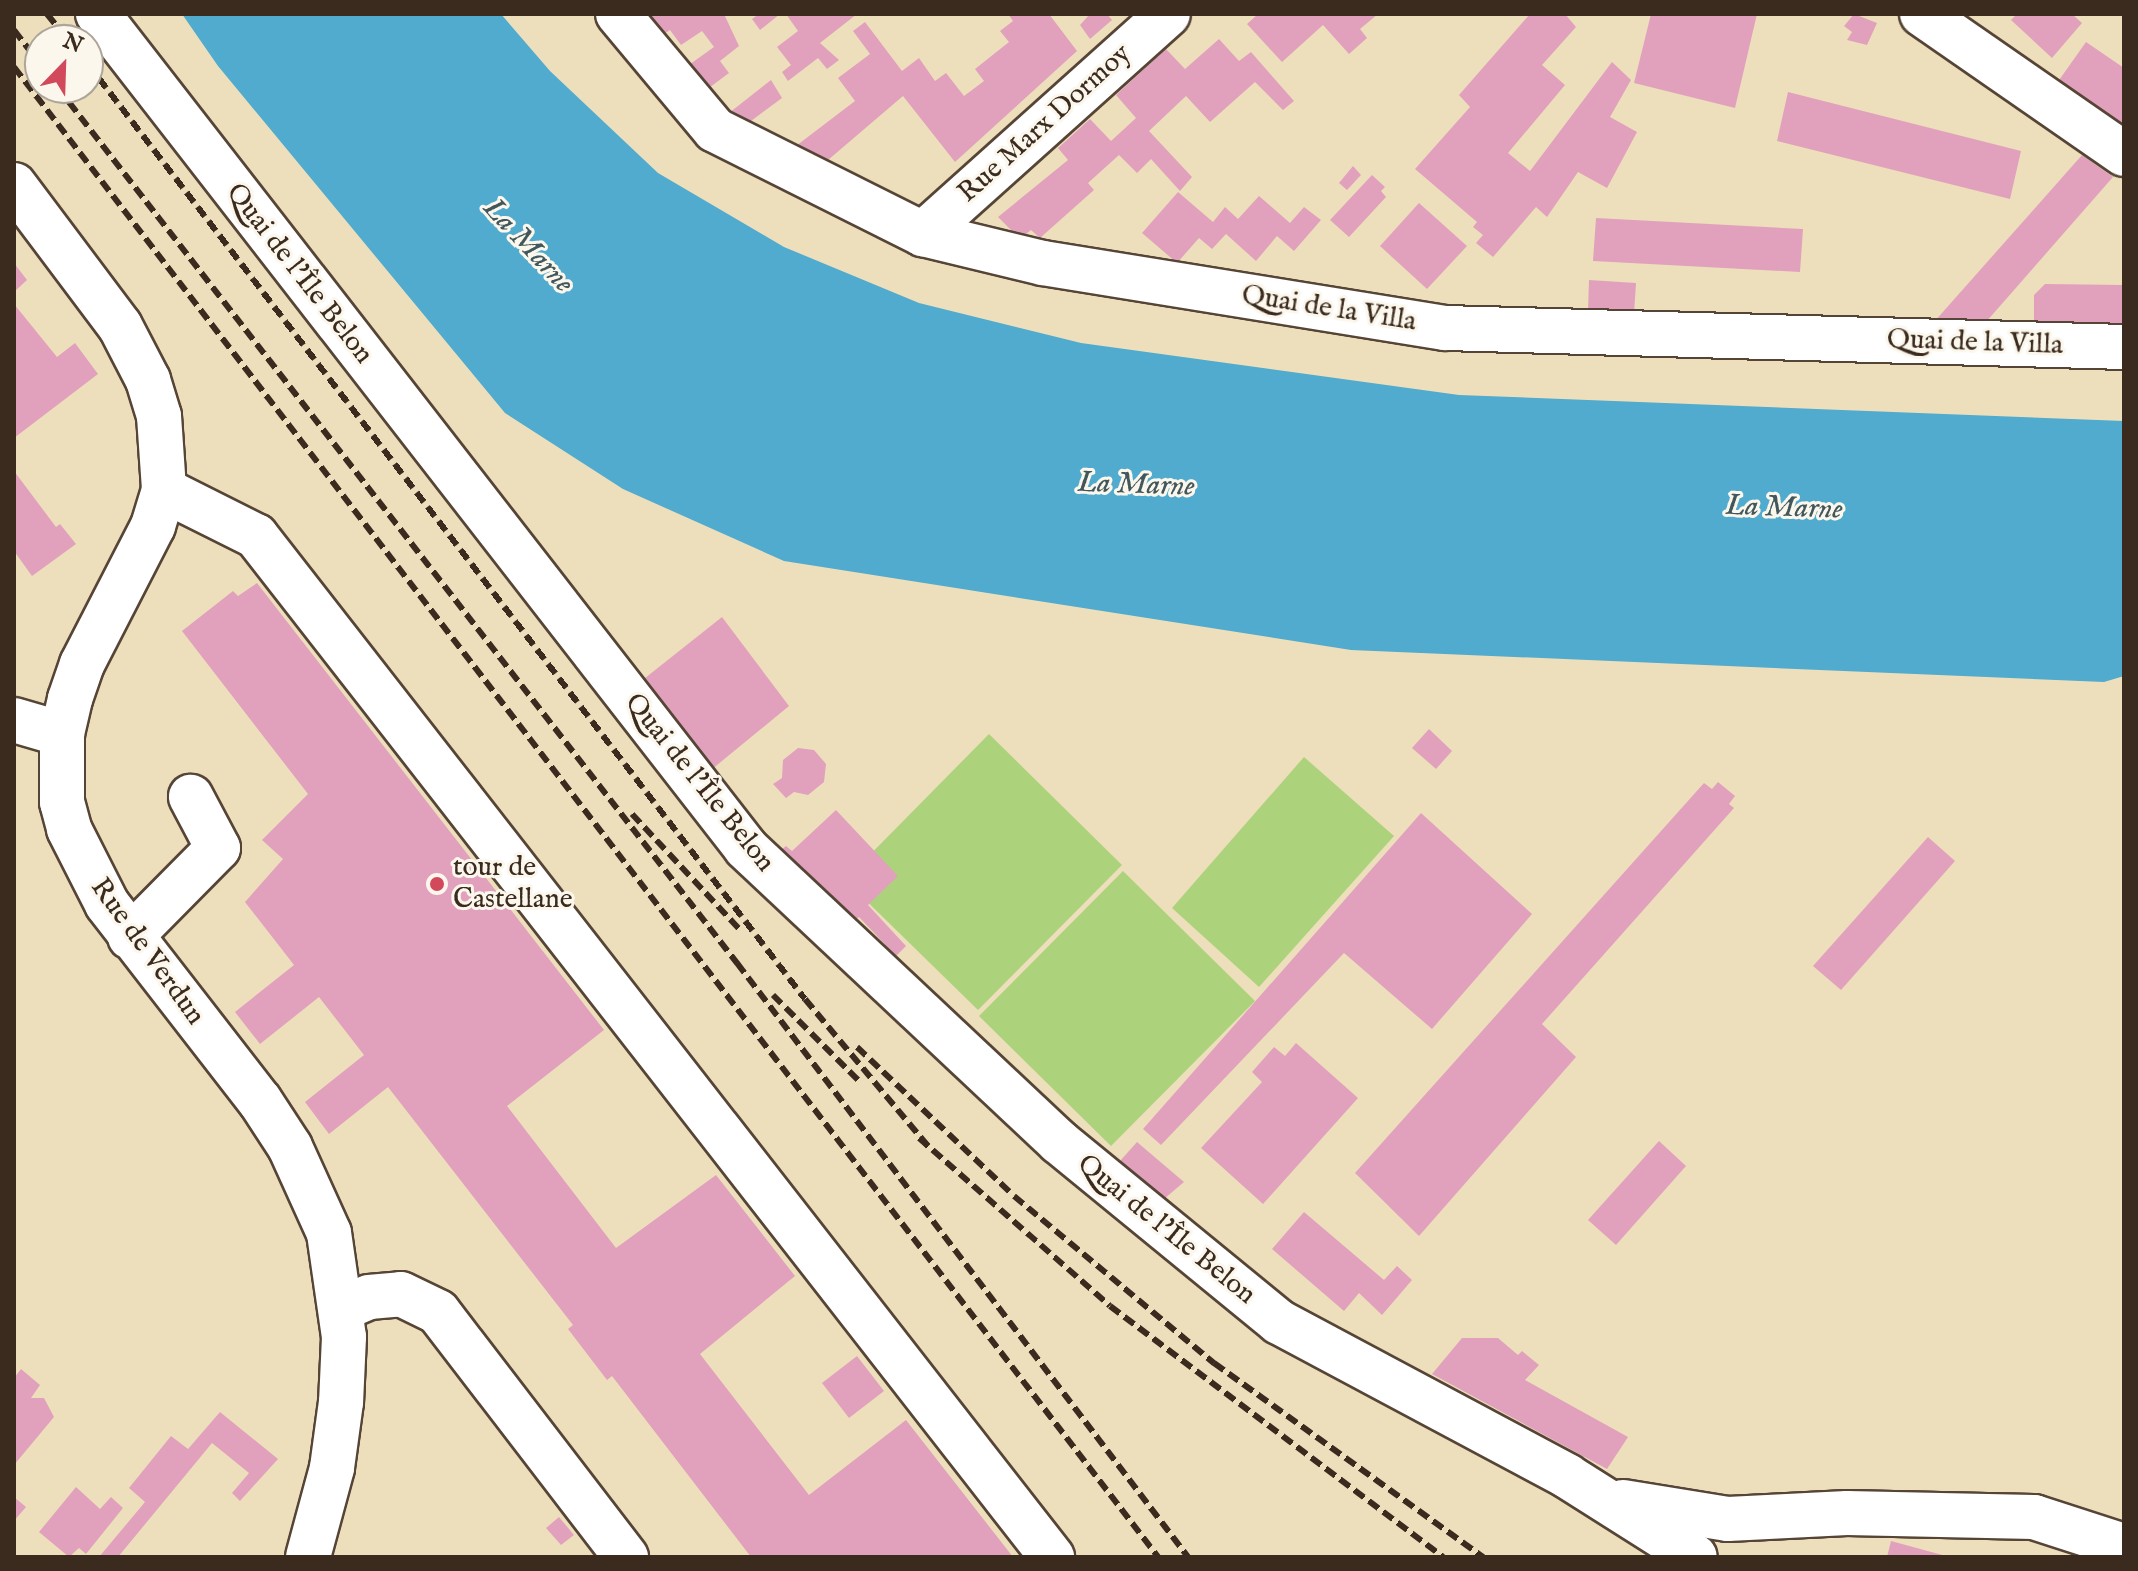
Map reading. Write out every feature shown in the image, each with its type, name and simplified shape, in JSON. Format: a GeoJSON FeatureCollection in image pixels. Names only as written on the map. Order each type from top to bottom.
{"type":"FeatureCollection","features":[{"type":"Feature","properties":{"kind":"street","name":"Quai de l'Île Belon"},"geometry":{"type":"LineString","coordinates":[[98,14],[746,848],[1059,1142],[1279,1322],[1567,1476],[1695,1557]]}},
{"type":"Feature","properties":{"kind":"street","name":"Quai de la Villa"},"geometry":{"type":"LineString","coordinates":[[618,14],[715,130],[923,234],[1043,263],[1445,328],[2124,347]]}},
{"type":"Feature","properties":{"kind":"street","name":"Rue Marx Dormoy"},"geometry":{"type":"LineString","coordinates":[[923,234],[1168,14]]}},
{"type":"Feature","properties":{"kind":"street"},"geometry":{"type":"LineString","coordinates":[[1922,14],[2124,154]]}},
{"type":"Feature","properties":{"kind":"street","name":"Rue de Verdun"},"geometry":{"type":"LineString","coordinates":[[14,185],[120,326],[148,380],[159,416],[164,490],[153,526],[82,664],[62,734],[62,802],[69,829],[107,904],[260,1101],[290,1147],[329,1233],[341,1309],[341,1402],[332,1468],[308,1557]]}},
{"type":"Feature","properties":{"kind":"street"},"geometry":{"type":"LineString","coordinates":[[164,490],[256,536],[1052,1557]]}},
{"type":"Feature","properties":{"kind":"street"},"geometry":{"type":"LineString","coordinates":[[14,720],[62,734]]}},
{"type":"Feature","properties":{"kind":"street"},"geometry":{"type":"LineString","coordinates":[[130,937],[218,848],[191,797]]}},
{"type":"Feature","properties":{"kind":"street"},"geometry":{"type":"LineString","coordinates":[[341,1309],[369,1297],[401,1294],[438,1312],[626,1557]]}},
{"type":"Feature","properties":{"kind":"street"},"geometry":{"type":"LineString","coordinates":[[1605,1499],[1728,1519],[1847,1513],[2034,1517],[2124,1546]]}},
{"type":"Feature","properties":{"kind":"green space"},"geometry":{"type":"Polygon","coordinates":[[[989,734],[1122,865],[978,1010],[845,880],[989,734]]]}},
{"type":"Feature","properties":{"kind":"green space"},"geometry":{"type":"Polygon","coordinates":[[[1304,757],[1394,836],[1259,987],[1172,908],[1304,757]]]}},
{"type":"Feature","properties":{"kind":"green space"},"geometry":{"type":"Polygon","coordinates":[[[1123,871],[1255,1001],[1111,1146],[979,1016],[1123,871]]]}},
{"type":"Feature","properties":{"kind":"water","name":"La Marne"},"geometry":{"type":"Polygon","coordinates":[[[182,14],[501,14],[550,71],[658,173],[784,247],[919,303],[1081,343],[1459,395],[2124,421],[2124,676],[2104,682],[1351,650],[784,561],[623,489],[505,413],[218,66],[182,14]]]}},
{"type":"Feature","properties":{"kind":"building"},"geometry":{"type":"Polygon","coordinates":[[[647,14],[724,14],[739,46],[720,61],[729,73],[698,96],[686,67],[714,47],[702,31],[681,45],[670,30],[661,36],[647,14]]]}},
{"type":"Feature","properties":{"kind":"building"},"geometry":{"type":"Polygon","coordinates":[[[759,14],[780,14],[760,30],[752,19],[759,14]]]}},
{"type":"Feature","properties":{"kind":"building"},"geometry":{"type":"Polygon","coordinates":[[[786,14],[857,14],[820,43],[839,60],[827,69],[818,58],[788,81],[782,72],[791,65],[777,47],[798,31],[786,14]]]}},
{"type":"Feature","properties":{"kind":"building"},"geometry":{"type":"Polygon","coordinates":[[[1008,14],[1049,14],[1077,51],[955,162],[903,96],[821,166],[792,149],[855,101],[838,78],[870,54],[853,31],[865,22],[902,71],[919,58],[935,81],[946,73],[964,96],[984,81],[975,69],[1009,42],[1000,31],[1013,21],[1008,14]]]}},
{"type":"Feature","properties":{"kind":"building"},"geometry":{"type":"Polygon","coordinates":[[[1090,14],[1107,14],[1112,20],[1090,39],[1080,25],[1090,14]]]}},
{"type":"Feature","properties":{"kind":"building"},"geometry":{"type":"Polygon","coordinates":[[[1258,14],[1378,14],[1360,29],[1367,38],[1349,54],[1323,25],[1282,62],[1247,24],[1258,14]]]}},
{"type":"Feature","properties":{"kind":"building"},"geometry":{"type":"Polygon","coordinates":[[[1530,14],[1565,14],[1576,27],[1542,65],[1565,85],[1508,153],[1530,171],[1612,62],[1631,80],[1610,117],[1637,132],[1607,188],[1578,172],[1547,217],[1536,207],[1493,257],[1476,243],[1483,235],[1473,227],[1477,222],[1415,169],[1470,107],[1459,95],[1530,14]]]}},
{"type":"Feature","properties":{"kind":"building"},"geometry":{"type":"Polygon","coordinates":[[[1651,14],[1757,14],[1735,108],[1634,83],[1651,14]]]}},
{"type":"Feature","properties":{"kind":"building"},"geometry":{"type":"Polygon","coordinates":[[[1854,14],[1877,23],[1867,45],[1847,40],[1852,32],[1844,26],[1854,14]]]}},
{"type":"Feature","properties":{"kind":"building"},"geometry":{"type":"Polygon","coordinates":[[[2017,14],[2072,14],[2082,23],[2052,58],[2011,20],[2017,14]]]}},
{"type":"Feature","properties":{"kind":"building"},"geometry":{"type":"Polygon","coordinates":[[[1219,39],[1239,61],[1251,52],[1294,101],[1283,110],[1255,82],[1210,122],[1186,96],[1149,131],[1192,177],[1180,191],[1151,159],[1137,173],[1119,155],[1088,183],[1094,190],[1040,238],[1031,230],[1020,239],[998,217],[1068,160],[1058,148],[1090,119],[1111,141],[1136,118],[1116,95],[1166,49],[1185,69],[1219,39]]]}},
{"type":"Feature","properties":{"kind":"building"},"geometry":{"type":"Polygon","coordinates":[[[2086,42],[2124,68],[2124,129],[2057,83],[2086,42]]]}},
{"type":"Feature","properties":{"kind":"building"},"geometry":{"type":"Polygon","coordinates":[[[771,80],[782,98],[747,124],[729,113],[771,80]]]}},
{"type":"Feature","properties":{"kind":"building"},"geometry":{"type":"Polygon","coordinates":[[[1788,92],[2021,151],[2010,199],[1777,141],[1788,92]]]}},
{"type":"Feature","properties":{"kind":"building"},"geometry":{"type":"Polygon","coordinates":[[[2082,155],[2113,177],[1986,322],[1934,322],[2082,155]]]}},
{"type":"Feature","properties":{"kind":"building"},"geometry":{"type":"Polygon","coordinates":[[[1353,166],[1361,175],[1347,190],[1339,183],[1353,166]]]}},
{"type":"Feature","properties":{"kind":"building"},"geometry":{"type":"Polygon","coordinates":[[[1372,175],[1385,187],[1381,191],[1386,197],[1349,237],[1330,220],[1372,175]]]}},
{"type":"Feature","properties":{"kind":"building"},"geometry":{"type":"Polygon","coordinates":[[[1178,192],[1213,222],[1225,207],[1238,219],[1259,196],[1290,223],[1304,207],[1321,220],[1294,251],[1277,236],[1256,261],[1226,234],[1212,249],[1199,238],[1177,263],[1142,233],[1178,192]]]}},
{"type":"Feature","properties":{"kind":"building"},"geometry":{"type":"Polygon","coordinates":[[[1419,203],[1467,246],[1427,289],[1380,246],[1419,203]]]}},
{"type":"Feature","properties":{"kind":"building"},"geometry":{"type":"Polygon","coordinates":[[[1596,218],[1803,229],[1800,272],[1593,261],[1596,218]]]}},
{"type":"Feature","properties":{"kind":"building"},"geometry":{"type":"Polygon","coordinates":[[[14,263],[27,280],[14,292],[14,263]]]}},
{"type":"Feature","properties":{"kind":"building"},"geometry":{"type":"Polygon","coordinates":[[[1589,280],[1636,283],[1634,314],[1588,311],[1589,280]]]}},
{"type":"Feature","properties":{"kind":"building"},"geometry":{"type":"Polygon","coordinates":[[[2045,284],[2124,285],[2124,324],[2034,323],[2034,295],[2045,284]]]}},
{"type":"Feature","properties":{"kind":"building"},"geometry":{"type":"Polygon","coordinates":[[[14,304],[57,357],[75,343],[98,374],[14,438],[14,304]]]}},
{"type":"Feature","properties":{"kind":"building"},"geometry":{"type":"Polygon","coordinates":[[[14,471],[56,527],[60,524],[76,544],[32,576],[14,551],[14,471]]]}},
{"type":"Feature","properties":{"kind":"building"},"geometry":{"type":"Polygon","coordinates":[[[257,583],[604,1030],[507,1106],[616,1248],[716,1175],[795,1276],[700,1354],[809,1495],[906,1420],[1013,1557],[751,1557],[612,1376],[607,1380],[568,1329],[573,1325],[388,1087],[329,1134],[305,1102],[364,1055],[319,997],[260,1044],[235,1012],[294,965],[245,902],[283,859],[262,840],[308,794],[182,631],[233,591],[238,596],[257,583]]]}},
{"type":"Feature","properties":{"kind":"building"},"geometry":{"type":"Polygon","coordinates":[[[722,617],[789,706],[711,770],[635,686],[722,617]]]}},
{"type":"Feature","properties":{"kind":"building"},"geometry":{"type":"Polygon","coordinates":[[[1429,729],[1452,751],[1436,769],[1412,748],[1429,729]]]}},
{"type":"Feature","properties":{"kind":"building"},"geometry":{"type":"Polygon","coordinates":[[[798,748],[814,750],[826,764],[824,782],[808,795],[794,792],[786,798],[773,784],[782,778],[783,760],[798,748]]]}},
{"type":"Feature","properties":{"kind":"building"},"geometry":{"type":"Polygon","coordinates":[[[1718,782],[1735,796],[1729,804],[1734,808],[1542,1024],[1576,1057],[1419,1236],[1355,1173],[1704,783],[1712,789],[1718,782]]]}},
{"type":"Feature","properties":{"kind":"building"},"geometry":{"type":"Polygon","coordinates":[[[836,810],[898,876],[868,905],[906,946],[896,956],[859,917],[850,925],[780,851],[786,846],[792,851],[836,810]]]}},
{"type":"Feature","properties":{"kind":"building"},"geometry":{"type":"Polygon","coordinates":[[[1421,813],[1532,914],[1432,1029],[1344,953],[1161,1145],[1143,1129],[1421,813]]]}},
{"type":"Feature","properties":{"kind":"building"},"geometry":{"type":"Polygon","coordinates":[[[1928,837],[1955,861],[1841,990],[1813,966],[1928,837]]]}},
{"type":"Feature","properties":{"kind":"building"},"geometry":{"type":"Polygon","coordinates":[[[1296,1043],[1358,1098],[1263,1204],[1201,1148],[1262,1082],[1252,1072],[1274,1047],[1285,1056],[1296,1043]]]}},
{"type":"Feature","properties":{"kind":"building"},"geometry":{"type":"Polygon","coordinates":[[[1659,1141],[1686,1166],[1616,1245],[1588,1220],[1659,1141]]]}},
{"type":"Feature","properties":{"kind":"building"},"geometry":{"type":"Polygon","coordinates":[[[1137,1142],[1184,1182],[1164,1199],[1120,1161],[1137,1142]]]}},
{"type":"Feature","properties":{"kind":"building"},"geometry":{"type":"Polygon","coordinates":[[[1304,1212],[1384,1280],[1397,1266],[1412,1280],[1382,1315],[1359,1293],[1344,1311],[1272,1249],[1304,1212]]]}},
{"type":"Feature","properties":{"kind":"building"},"geometry":{"type":"Polygon","coordinates":[[[1462,1338],[1498,1338],[1518,1355],[1522,1351],[1539,1365],[1525,1380],[1628,1437],[1607,1469],[1432,1374],[1462,1338]]]}},
{"type":"Feature","properties":{"kind":"building"},"geometry":{"type":"Polygon","coordinates":[[[857,1356],[884,1391],[849,1418],[822,1383],[857,1356]]]}},
{"type":"Feature","properties":{"kind":"building"},"geometry":{"type":"Polygon","coordinates":[[[21,1369],[40,1385],[31,1398],[44,1398],[54,1417],[14,1465],[14,1378],[21,1369]]]}},
{"type":"Feature","properties":{"kind":"building"},"geometry":{"type":"Polygon","coordinates":[[[220,1412],[278,1459],[240,1501],[232,1493],[249,1473],[212,1443],[118,1557],[99,1557],[145,1502],[129,1488],[171,1436],[188,1449],[220,1412]]]}},
{"type":"Feature","properties":{"kind":"building"},"geometry":{"type":"Polygon","coordinates":[[[76,1487],[100,1509],[111,1497],[123,1508],[86,1554],[79,1548],[69,1557],[39,1532],[76,1487]]]}},
{"type":"Feature","properties":{"kind":"building"},"geometry":{"type":"Polygon","coordinates":[[[14,1497],[26,1507],[14,1521],[14,1497]]]}},
{"type":"Feature","properties":{"kind":"building"},"geometry":{"type":"Polygon","coordinates":[[[559,1517],[574,1535],[561,1545],[546,1528],[559,1517]]]}},
{"type":"Feature","properties":{"kind":"building"},"geometry":{"type":"Polygon","coordinates":[[[1891,1541],[1946,1556],[1946,1557],[1887,1557],[1891,1541]]]}},
{"type":"Feature","properties":{"kind":"railway"},"geometry":{"type":"LineString","coordinates":[[47,14],[55,24]]}},
{"type":"Feature","properties":{"kind":"railway"},"geometry":{"type":"LineString","coordinates":[[14,30],[24,43]]}},
{"type":"Feature","properties":{"kind":"railway"},"geometry":{"type":"LineString","coordinates":[[14,67],[1158,1557]]}},
{"type":"Feature","properties":{"kind":"railway"},"geometry":{"type":"LineString","coordinates":[[104,85],[805,999],[928,1146]]}},
{"type":"Feature","properties":{"kind":"railway"},"geometry":{"type":"LineString","coordinates":[[70,104],[737,963],[1188,1557]]}},
{"type":"Feature","properties":{"kind":"railway"},"geometry":{"type":"LineString","coordinates":[[632,814],[741,931]]}},
{"type":"Feature","properties":{"kind":"railway"},"geometry":{"type":"LineString","coordinates":[[773,995],[861,1083]]}},
{"type":"Feature","properties":{"kind":"railway"},"geometry":{"type":"LineString","coordinates":[[857,1047],[1014,1196],[1214,1363],[1483,1557]]}},
{"type":"Feature","properties":{"kind":"railway"},"geometry":{"type":"LineString","coordinates":[[919,1138],[1110,1306],[1443,1557]]}},
{"type":"Feature","properties":{"kind":"place","name":"tour de Castellane"},"geometry":{"type":"Point","coordinates":[437,884]}}]}
